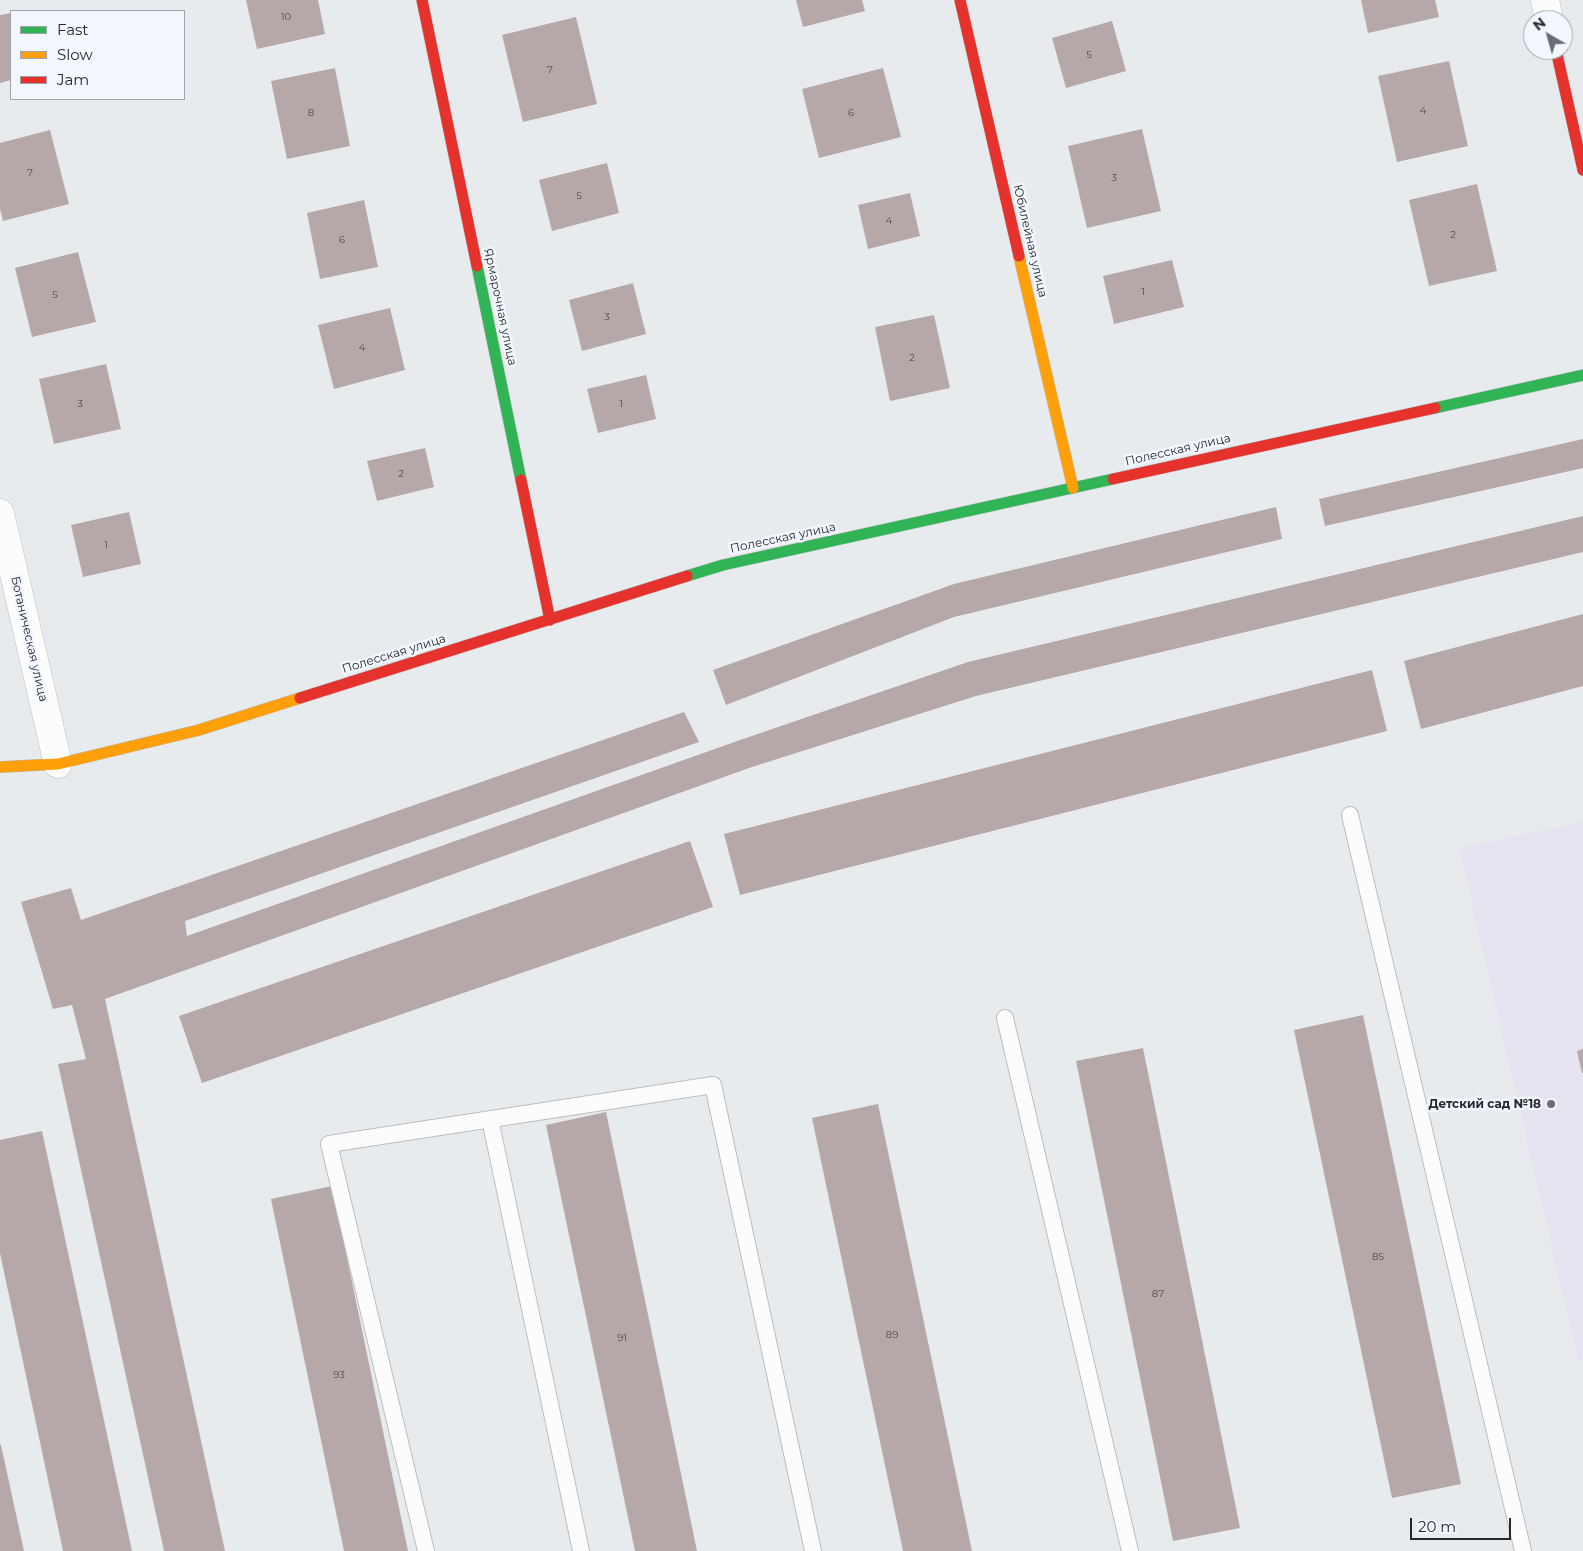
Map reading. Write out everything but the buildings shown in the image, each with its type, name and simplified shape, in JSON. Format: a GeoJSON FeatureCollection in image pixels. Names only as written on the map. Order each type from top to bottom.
{"type":"FeatureCollection","features":[{"type":"Feature","properties":{"kind":"street","name":"Ярмарочная улица"},"geometry":{"type":"LineString","coordinates":[[422,0],[550,620]]}},
{"type":"Feature","properties":{"kind":"street","name":"Юбилейная улица"},"geometry":{"type":"LineString","coordinates":[[960,0],[1073,488]]}},
{"type":"Feature","properties":{"kind":"street"},"geometry":{"type":"LineString","coordinates":[[1558,60],[1583,170]]}},
{"type":"Feature","properties":{"kind":"street","name":"Полесская улица"},"geometry":{"type":"LineString","coordinates":[[0,767],[58,764],[199,730],[723,566],[1583,375]]}},
{"type":"Feature","properties":{"kind":"street","name":"Ботаническая улица"},"geometry":{"type":"LineString","coordinates":[[0,513],[58,764]]}},
{"type":"Feature","properties":{"kind":"lane"},"geometry":{"type":"LineString","coordinates":[[1350,815],[1523,1551]]}},
{"type":"Feature","properties":{"kind":"lane"},"geometry":{"type":"LineString","coordinates":[[1005,1018],[1130,1551]]}},
{"type":"Feature","properties":{"kind":"lane"},"geometry":{"type":"LineString","coordinates":[[426,1551],[329,1144],[713,1085],[813,1551]]}},
{"type":"Feature","properties":{"kind":"lane"},"geometry":{"type":"LineString","coordinates":[[490,1119],[581,1551]]}},
{"type":"Feature","properties":{"kind":"shaded area","name":"Детский сад №18"},"geometry":{"type":"Polygon","coordinates":[[[1583,822],[1583,1359],[1578,1360],[1459,848],[1583,822]]]}},
{"type":"Feature","properties":{"kind":"traffic: fast"},"geometry":{"type":"LineString","coordinates":[[477,266],[521,480]]}},
{"type":"Feature","properties":{"kind":"traffic: fast"},"geometry":{"type":"LineString","coordinates":[[1435,408],[1583,375]]}},
{"type":"Feature","properties":{"kind":"traffic: fast"},"geometry":{"type":"LineString","coordinates":[[687,576],[723,565],[1113,479]]}},
{"type":"Feature","properties":{"kind":"traffic: slow"},"geometry":{"type":"LineString","coordinates":[[1019,256],[1073,488]]}},
{"type":"Feature","properties":{"kind":"traffic: slow"},"geometry":{"type":"LineString","coordinates":[[0,767],[58,764],[199,730],[300,698]]}},
{"type":"Feature","properties":{"kind":"traffic: jam"},"geometry":{"type":"LineString","coordinates":[[422,0],[477,266]]}},
{"type":"Feature","properties":{"kind":"traffic: jam"},"geometry":{"type":"LineString","coordinates":[[960,0],[1019,256]]}},
{"type":"Feature","properties":{"kind":"traffic: jam"},"geometry":{"type":"LineString","coordinates":[[1558,60],[1583,170]]}},
{"type":"Feature","properties":{"kind":"traffic: jam"},"geometry":{"type":"LineString","coordinates":[[1113,479],[1435,408]]}},
{"type":"Feature","properties":{"kind":"traffic: jam"},"geometry":{"type":"LineString","coordinates":[[521,480],[550,620]]}},
{"type":"Feature","properties":{"kind":"traffic: jam"},"geometry":{"type":"LineString","coordinates":[[300,698],[687,576]]}},
{"type":"Feature","properties":{"kind":"place","name":"Детский сад №18"},"geometry":{"type":"Point","coordinates":[1551,1104]}}]}
